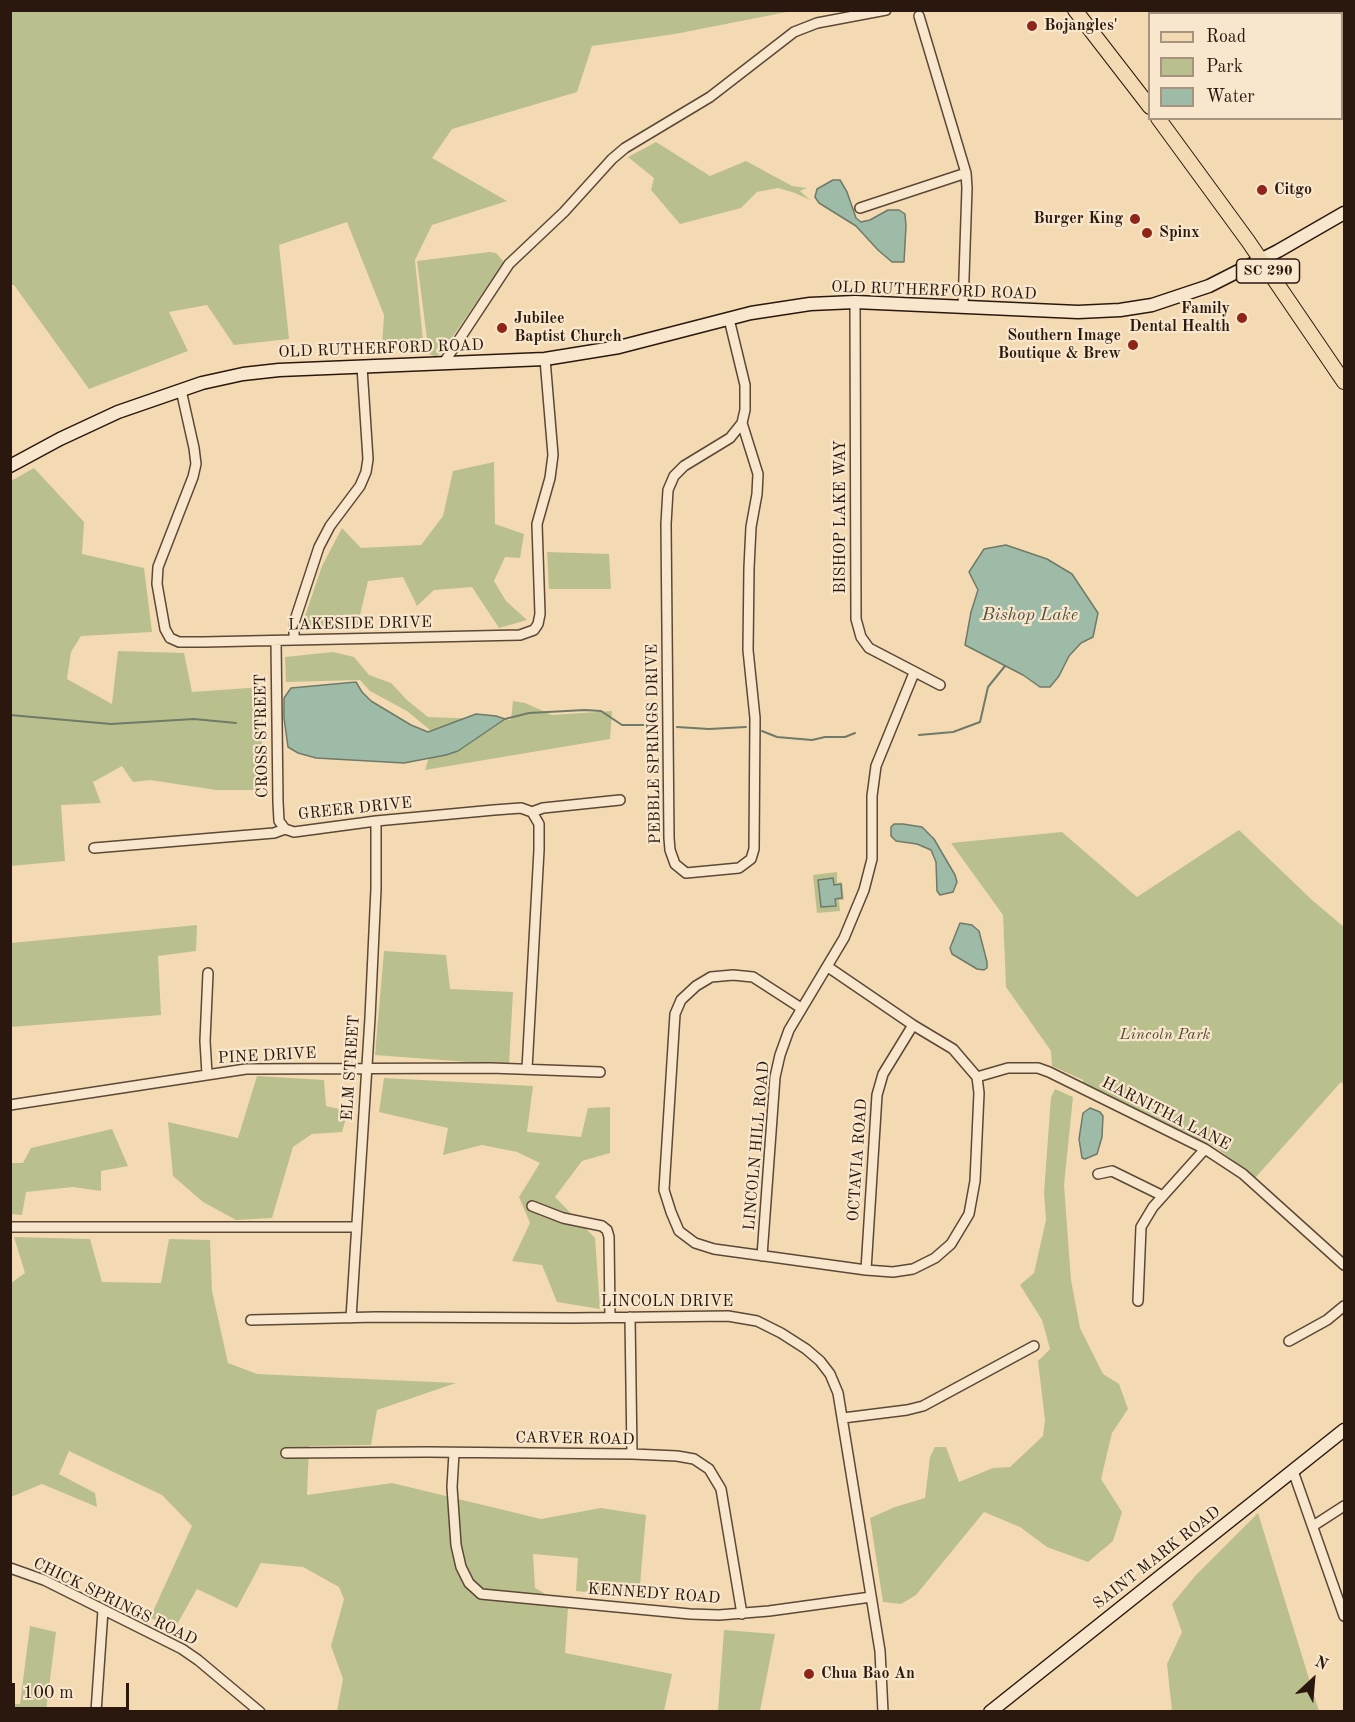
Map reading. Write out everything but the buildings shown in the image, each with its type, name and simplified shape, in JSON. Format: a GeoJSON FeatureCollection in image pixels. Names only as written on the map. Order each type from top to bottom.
{"type":"FeatureCollection","features":[{"type":"Feature","properties":{"kind":"main road"},"geometry":{"type":"LineString","coordinates":[[1075,10],[1148,106]]}},
{"type":"Feature","properties":{"kind":"main road","name":"SC 290"},"geometry":{"type":"LineString","coordinates":[[1159,120],[1261,260],[1344,382]]}},
{"type":"Feature","properties":{"kind":"street"},"geometry":{"type":"LineString","coordinates":[[443,364],[509,264],[564,212],[612,159],[625,148],[710,97],[794,32],[817,22],[886,10]]}},
{"type":"Feature","properties":{"kind":"street"},"geometry":{"type":"LineString","coordinates":[[919,16],[966,172],[963,307]]}},
{"type":"Feature","properties":{"kind":"street"},"geometry":{"type":"LineString","coordinates":[[860,207],[966,172]]}},
{"type":"Feature","properties":{"kind":"street","name":"OLD RUTHERFORD ROAD"},"geometry":{"type":"LineString","coordinates":[[10,466],[92,423],[180,390],[225,377],[262,371],[545,359],[619,346],[781,308],[855,302],[1078,312],[1120,310],[1181,297],[1209,286],[1261,260],[1344,213]]}},
{"type":"Feature","properties":{"kind":"street","name":"BISHOP LAKE WAY"},"geometry":{"type":"LineString","coordinates":[[855,302],[856,619],[861,637],[869,648],[940,685]]}},
{"type":"Feature","properties":{"kind":"street","name":"PEBBLE SPRINGS DRIVE"},"geometry":{"type":"LineString","coordinates":[[729,319],[745,385],[745,410],[742,423],[730,438],[684,466],[674,476],[668,490],[666,524],[669,838],[675,864],[686,873],[739,868],[751,860],[754,849],[755,718],[749,659],[749,568],[751,527],[758,481],[757,468],[742,423]]}},
{"type":"Feature","properties":{"kind":"street","name":"LAKESIDE DRIVE"},"geometry":{"type":"LineString","coordinates":[[180,390],[194,448],[195,464],[193,477],[158,567],[157,584],[166,632],[170,638],[179,642],[506,636],[526,634],[536,627],[540,614],[537,524],[550,478],[553,455],[545,359]]}},
{"type":"Feature","properties":{"kind":"street"},"geometry":{"type":"LineString","coordinates":[[294,640],[294,623],[319,547],[330,526],[360,486],[366,472],[368,459],[362,367]]}},
{"type":"Feature","properties":{"kind":"street","name":"CROSS STREET"},"geometry":{"type":"LineString","coordinates":[[276,641],[278,802],[279,821],[285,829]]}},
{"type":"Feature","properties":{"kind":"street","name":"LINCOLN HILL ROAD"},"geometry":{"type":"LineString","coordinates":[[762,1256],[776,1077],[780,1055],[789,1030],[828,967],[856,914],[872,859],[872,796],[876,766],[914,672]]}},
{"type":"Feature","properties":{"kind":"street","name":"GREER DRIVE"},"geometry":{"type":"LineString","coordinates":[[94,848],[274,833],[285,829],[294,832],[376,821],[494,810],[521,808],[532,812],[543,808],[620,800]]}},
{"type":"Feature","properties":{"kind":"street"},"geometry":{"type":"LineString","coordinates":[[527,1069],[539,850],[539,824],[532,812]]}},
{"type":"Feature","properties":{"kind":"street","name":"ELM STREET"},"geometry":{"type":"LineString","coordinates":[[351,1318],[375,901],[376,821]]}},
{"type":"Feature","properties":{"kind":"street"},"geometry":{"type":"LineString","coordinates":[[801,1008],[753,977],[733,975],[711,976],[681,1000],[675,1014],[664,1190],[679,1231],[695,1244],[714,1249],[866,1270],[893,1272],[913,1269],[935,1258],[951,1244],[969,1214],[975,1181],[980,1093],[977,1077],[953,1049],[913,1025],[828,967]]}},
{"type":"Feature","properties":{"kind":"street"},"geometry":{"type":"LineString","coordinates":[[207,1074],[205,1041],[208,974]]}},
{"type":"Feature","properties":{"kind":"street","name":"OCTAVIA ROAD"},"geometry":{"type":"LineString","coordinates":[[866,1270],[877,1095],[883,1074],[913,1025]]}},
{"type":"Feature","properties":{"kind":"street","name":"PINE DRIVE"},"geometry":{"type":"LineString","coordinates":[[10,1105],[207,1074],[263,1068],[527,1069],[600,1072]]}},
{"type":"Feature","properties":{"kind":"street","name":"HARNITHA LANE"},"geometry":{"type":"LineString","coordinates":[[977,1077],[1008,1068],[1038,1068],[1205,1149],[1243,1174],[1344,1265]]}},
{"type":"Feature","properties":{"kind":"street"},"geometry":{"type":"LineString","coordinates":[[1138,1301],[1141,1227],[1153,1207],[1205,1149]]}},
{"type":"Feature","properties":{"kind":"street"},"geometry":{"type":"LineString","coordinates":[[1098,1174],[1112,1171],[1163,1196]]}},
{"type":"Feature","properties":{"kind":"street"},"geometry":{"type":"LineString","coordinates":[[532,1206],[563,1218],[602,1226],[607,1230],[610,1317]]}},
{"type":"Feature","properties":{"kind":"street"},"geometry":{"type":"LineString","coordinates":[[10,1227],[356,1227]]}},
{"type":"Feature","properties":{"kind":"street"},"geometry":{"type":"LineString","coordinates":[[1289,1341],[1327,1320],[1344,1306]]}},
{"type":"Feature","properties":{"kind":"street","name":"LINCOLN DRIVE"},"geometry":{"type":"LineString","coordinates":[[251,1320],[737,1316],[767,1325],[806,1349],[820,1361],[833,1381],[843,1419],[880,1651],[883,1712]]}},
{"type":"Feature","properties":{"kind":"street"},"geometry":{"type":"LineString","coordinates":[[630,1317],[632,1454]]}},
{"type":"Feature","properties":{"kind":"street"},"geometry":{"type":"LineString","coordinates":[[843,1419],[923,1406],[1034,1346]]}},
{"type":"Feature","properties":{"kind":"street","name":"SAINT MARK ROAD"},"geometry":{"type":"LineString","coordinates":[[990,1712],[1344,1430]]}},
{"type":"Feature","properties":{"kind":"street","name":"KENNEDY ROAD"},"geometry":{"type":"LineString","coordinates":[[454,1453],[452,1487],[456,1545],[461,1567],[472,1587],[481,1594],[690,1614],[742,1614],[871,1597]]}},
{"type":"Feature","properties":{"kind":"street","name":"CARVER ROAD"},"geometry":{"type":"LineString","coordinates":[[286,1454],[632,1454],[683,1456],[694,1459],[709,1469],[717,1479],[723,1494],[742,1614]]}},
{"type":"Feature","properties":{"kind":"street"},"geometry":{"type":"LineString","coordinates":[[1293,1471],[1344,1616]]}},
{"type":"Feature","properties":{"kind":"street"},"geometry":{"type":"LineString","coordinates":[[1312,1526],[1344,1506]]}},
{"type":"Feature","properties":{"kind":"street","name":"CHICK SPRINGS ROAD"},"geometry":{"type":"LineString","coordinates":[[10,1568],[45,1581],[182,1649],[261,1712]]}},
{"type":"Feature","properties":{"kind":"street"},"geometry":{"type":"LineString","coordinates":[[96,1712],[103,1610]]}},
{"type":"Feature","properties":{"kind":"green space"},"geometry":{"type":"Polygon","coordinates":[[[10,11],[792,11],[675,34],[592,46],[577,92],[452,129],[432,158],[507,201],[432,225],[415,260],[424,351],[382,347],[384,315],[347,222],[279,245],[289,339],[234,345],[207,305],[169,312],[188,351],[89,389],[14,285],[11,285],[10,11]]]}},
{"type":"Feature","properties":{"kind":"green space"},"geometry":{"type":"Polygon","coordinates":[[[656,142],[710,176],[746,161],[792,186],[807,188],[800,191],[810,200],[778,188],[757,192],[741,208],[680,224],[651,190],[654,178],[628,157],[656,142]]]}},
{"type":"Feature","properties":{"kind":"green space"},"geometry":{"type":"Polygon","coordinates":[[[496,253],[504,262],[442,352],[436,357],[429,354],[417,261],[496,253]]]}},
{"type":"Feature","properties":{"kind":"green space"},"geometry":{"type":"Polygon","coordinates":[[[494,462],[495,524],[524,534],[520,558],[505,557],[494,581],[506,601],[527,620],[499,628],[472,587],[434,590],[417,606],[403,577],[368,581],[357,628],[302,625],[322,566],[342,528],[361,548],[421,545],[443,516],[453,471],[494,462]]]}},
{"type":"Feature","properties":{"kind":"green space"},"geometry":{"type":"Polygon","coordinates":[[[34,468],[84,522],[82,554],[144,568],[152,632],[81,636],[71,652],[67,679],[112,704],[118,651],[184,653],[192,692],[262,687],[262,790],[216,790],[150,780],[133,782],[122,766],[93,782],[101,803],[61,805],[65,861],[11,866],[11,481],[34,468]]]}},
{"type":"Feature","properties":{"kind":"green space"},"geometry":{"type":"Polygon","coordinates":[[[547,552],[609,554],[611,589],[549,589],[547,552]]]}},
{"type":"Feature","properties":{"kind":"green space"},"geometry":{"type":"Polygon","coordinates":[[[333,652],[354,657],[369,675],[391,683],[428,717],[511,720],[513,701],[525,703],[552,715],[612,711],[610,739],[425,770],[436,735],[407,711],[370,691],[360,680],[286,682],[285,657],[333,652]]]}},
{"type":"Feature","properties":{"kind":"green space","name":"Lincoln Park"},"geometry":{"type":"Polygon","coordinates":[[[1239,830],[1312,900],[1344,927],[1344,1085],[1341,1082],[1255,1178],[1217,1148],[1083,1084],[1083,1080],[1052,1066],[1051,1051],[1006,987],[1003,915],[951,843],[1062,832],[1137,897],[1239,830]]]}},
{"type":"Feature","properties":{"kind":"green space"},"geometry":{"type":"Polygon","coordinates":[[[837,872],[837,883],[842,882],[844,900],[839,900],[840,911],[817,913],[813,875],[837,872]]]}},
{"type":"Feature","properties":{"kind":"green space"},"geometry":{"type":"Polygon","coordinates":[[[197,925],[196,951],[158,956],[161,1015],[11,1027],[11,943],[197,925]]]}},
{"type":"Feature","properties":{"kind":"green space"},"geometry":{"type":"Polygon","coordinates":[[[384,951],[446,955],[450,989],[513,992],[509,1065],[375,1055],[384,951]]]}},
{"type":"Feature","properties":{"kind":"green space"},"geometry":{"type":"Polygon","coordinates":[[[257,1076],[324,1080],[326,1106],[348,1111],[342,1132],[312,1134],[293,1147],[272,1218],[236,1220],[203,1202],[173,1176],[168,1122],[238,1138],[257,1076]]]}},
{"type":"Feature","properties":{"kind":"green space"},"geometry":{"type":"Polygon","coordinates":[[[384,1078],[533,1086],[527,1132],[581,1137],[588,1108],[610,1107],[610,1153],[582,1161],[555,1197],[595,1238],[600,1309],[557,1302],[542,1265],[512,1261],[530,1223],[519,1197],[540,1163],[517,1152],[482,1145],[443,1155],[448,1128],[379,1112],[384,1078]]]}},
{"type":"Feature","properties":{"kind":"green space"},"geometry":{"type":"Polygon","coordinates":[[[1055,1089],[1073,1097],[1064,1185],[1071,1280],[1080,1328],[1103,1374],[1119,1384],[1128,1409],[1112,1433],[1101,1479],[1122,1512],[1113,1541],[1088,1562],[1047,1547],[1020,1527],[984,1512],[916,1595],[901,1604],[883,1602],[870,1518],[925,1498],[930,1457],[935,1447],[946,1447],[959,1482],[993,1468],[1010,1467],[1043,1436],[1045,1420],[1038,1361],[1050,1349],[1042,1320],[1020,1285],[1034,1273],[1046,1220],[1044,1193],[1051,1097],[1055,1089]]]}},
{"type":"Feature","properties":{"kind":"green space"},"geometry":{"type":"Polygon","coordinates":[[[112,1129],[128,1166],[101,1171],[101,1191],[73,1187],[26,1192],[22,1215],[11,1214],[11,1163],[23,1163],[31,1148],[112,1129]]]}},
{"type":"Feature","properties":{"kind":"green space"},"geometry":{"type":"Polygon","coordinates":[[[14,1237],[90,1239],[102,1282],[161,1283],[169,1239],[210,1240],[212,1291],[228,1363],[257,1374],[456,1383],[377,1410],[371,1445],[309,1446],[307,1495],[392,1483],[541,1519],[601,1508],[646,1515],[639,1597],[576,1591],[578,1558],[533,1554],[535,1588],[568,1607],[565,1653],[672,1674],[664,1711],[337,1711],[343,1679],[331,1646],[344,1599],[339,1587],[303,1567],[261,1563],[237,1608],[197,1589],[176,1626],[150,1618],[192,1526],[162,1495],[69,1451],[59,1474],[95,1493],[97,1507],[42,1484],[11,1497],[11,1283],[25,1273],[14,1237]]]}},
{"type":"Feature","properties":{"kind":"green space"},"geometry":{"type":"Polygon","coordinates":[[[1258,1513],[1319,1711],[1172,1711],[1167,1664],[1182,1632],[1172,1604],[1196,1575],[1258,1513]]]}},
{"type":"Feature","properties":{"kind":"green space"},"geometry":{"type":"Polygon","coordinates":[[[30,1626],[56,1632],[46,1711],[11,1711],[11,1704],[20,1704],[30,1626]]]}},
{"type":"Feature","properties":{"kind":"green space"},"geometry":{"type":"Polygon","coordinates":[[[724,1630],[775,1634],[760,1711],[718,1711],[724,1630]]]}},
{"type":"Feature","properties":{"kind":"water"},"geometry":{"type":"Polygon","coordinates":[[[833,180],[840,180],[856,218],[861,222],[870,220],[888,210],[899,210],[905,214],[904,262],[892,262],[856,226],[819,203],[815,197],[817,189],[833,180]]]}},
{"type":"Feature","properties":{"kind":"water","name":"Bishop Lake"},"geometry":{"type":"Polygon","coordinates":[[[1006,545],[1047,559],[1072,574],[1098,613],[1093,637],[1081,643],[1069,656],[1059,676],[1050,687],[1040,687],[1023,675],[965,645],[978,590],[969,572],[984,549],[1006,545]]]}},
{"type":"Feature","properties":{"kind":"water"},"geometry":{"type":"Polygon","coordinates":[[[356,682],[371,701],[411,725],[428,732],[476,714],[505,719],[458,751],[404,763],[316,758],[298,753],[288,747],[284,698],[291,688],[356,682]]]}},
{"type":"Feature","properties":{"kind":"water"},"geometry":{"type":"Polygon","coordinates":[[[894,824],[922,827],[934,839],[955,875],[957,882],[953,892],[940,895],[937,891],[936,862],[931,850],[917,844],[896,841],[891,836],[891,827],[894,824]]]}},
{"type":"Feature","properties":{"kind":"water"},"geometry":{"type":"Polygon","coordinates":[[[833,878],[834,885],[841,884],[842,898],[835,899],[836,906],[821,907],[818,880],[833,878]]]}},
{"type":"Feature","properties":{"kind":"water"},"geometry":{"type":"Polygon","coordinates":[[[960,923],[972,925],[979,931],[987,962],[987,968],[984,970],[977,969],[952,954],[950,948],[960,923]]]}},
{"type":"Feature","properties":{"kind":"water"},"geometry":{"type":"Polygon","coordinates":[[[1090,1108],[1100,1112],[1103,1116],[1102,1137],[1097,1154],[1085,1159],[1082,1158],[1079,1139],[1083,1113],[1090,1108]]]}},
{"type":"Feature","properties":{"kind":"waterway"},"geometry":{"type":"LineString","coordinates":[[919,735],[953,732],[980,722],[988,687],[1005,666]]}},
{"type":"Feature","properties":{"kind":"waterway"},"geometry":{"type":"LineString","coordinates":[[505,719],[529,713],[585,710],[601,711],[622,725],[658,725]]}},
{"type":"Feature","properties":{"kind":"waterway"},"geometry":{"type":"LineString","coordinates":[[10,715],[111,724],[194,719],[236,723]]}},
{"type":"Feature","properties":{"kind":"waterway"},"geometry":{"type":"LineString","coordinates":[[677,727],[709,729],[746,727]]}},
{"type":"Feature","properties":{"kind":"waterway"},"geometry":{"type":"LineString","coordinates":[[762,731],[777,737],[812,740],[825,737],[845,737],[855,733]]}},
{"type":"Feature","properties":{"kind":"place","name":"Bojangles'"},"geometry":{"type":"Point","coordinates":[1032,26]}},
{"type":"Feature","properties":{"kind":"place","name":"Citgo"},"geometry":{"type":"Point","coordinates":[1262,190]}},
{"type":"Feature","properties":{"kind":"place","name":"Burger King"},"geometry":{"type":"Point","coordinates":[1135,219]}},
{"type":"Feature","properties":{"kind":"place","name":"Spinx"},"geometry":{"type":"Point","coordinates":[1147,233]}},
{"type":"Feature","properties":{"kind":"place","name":"Family Dental Health"},"geometry":{"type":"Point","coordinates":[1242,318]}},
{"type":"Feature","properties":{"kind":"place","name":"Jubilee Baptist Church"},"geometry":{"type":"Point","coordinates":[502,328]}},
{"type":"Feature","properties":{"kind":"place","name":"Southern Image Boutique & Brew"},"geometry":{"type":"Point","coordinates":[1133,345]}},
{"type":"Feature","properties":{"kind":"place","name":"Chua Bao An"},"geometry":{"type":"Point","coordinates":[809,1674]}}]}
